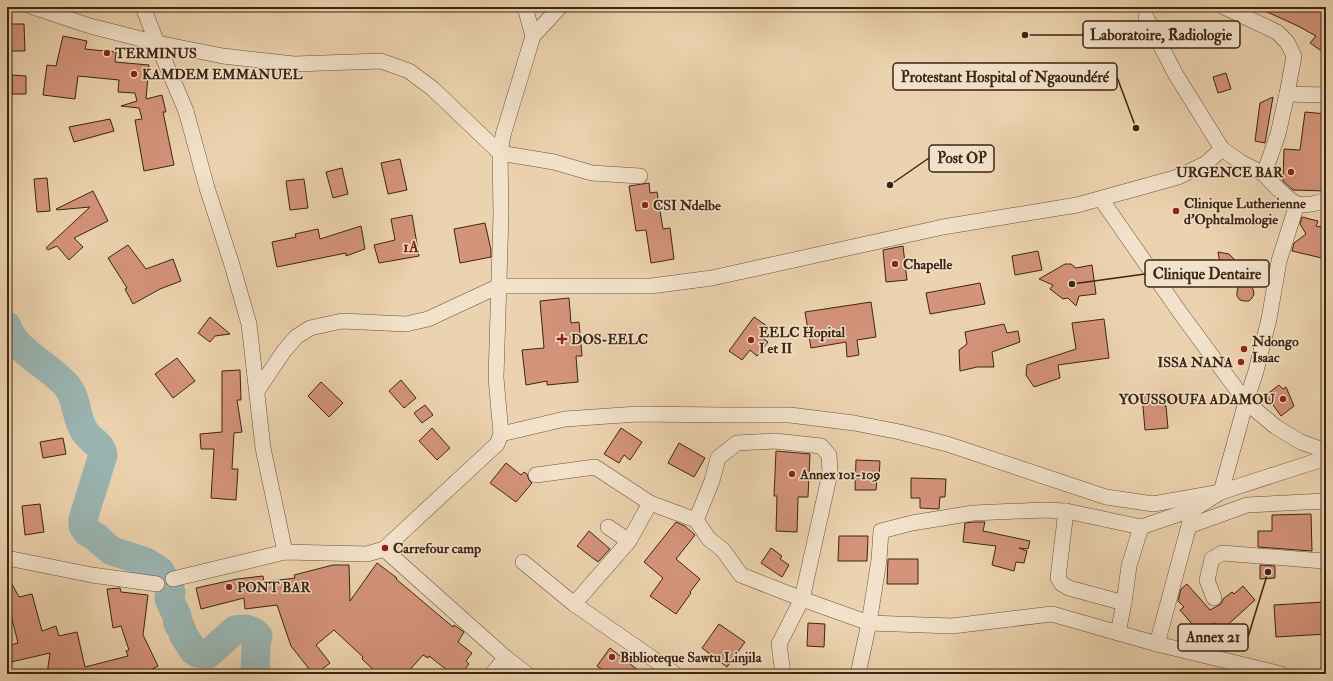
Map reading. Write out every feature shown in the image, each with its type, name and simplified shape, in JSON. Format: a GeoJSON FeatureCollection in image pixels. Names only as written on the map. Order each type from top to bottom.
{"type":"FeatureCollection","features":[{"type":"Feature","properties":{"kind":"street"},"geometry":{"type":"LineString","coordinates":[[33,7],[90,26],[157,43],[223,56],[294,64],[381,61],[409,71],[433,90],[500,153],[554,162],[592,173],[640,176]]}},
{"type":"Feature","properties":{"kind":"street"},"geometry":{"type":"LineString","coordinates":[[144,7],[157,43],[186,111],[207,188],[249,324],[264,448],[285,552]]}},
{"type":"Feature","properties":{"kind":"street"},"geometry":{"type":"LineString","coordinates":[[525,7],[533,36]]}},
{"type":"Feature","properties":{"kind":"street"},"geometry":{"type":"LineString","coordinates":[[173,579],[285,552],[366,554],[384,549],[497,444],[501,434],[496,378],[501,214],[500,153],[503,135],[533,36],[560,7]]}},
{"type":"Feature","properties":{"kind":"street"},"geometry":{"type":"LineString","coordinates":[[1224,7],[1277,32],[1287,42],[1294,56],[1278,134],[1264,174]]}},
{"type":"Feature","properties":{"kind":"street"},"geometry":{"type":"LineString","coordinates":[[1146,17],[1176,75],[1222,149],[1242,163],[1264,174],[1280,191],[1297,204],[1318,204],[1326,200]]}},
{"type":"Feature","properties":{"kind":"street"},"geometry":{"type":"LineString","coordinates":[[1287,94],[1326,95]]}},
{"type":"Feature","properties":{"kind":"street"},"geometry":{"type":"LineString","coordinates":[[257,391],[284,351],[296,337],[310,328],[342,322],[406,324],[428,319],[499,286],[651,286],[712,278],[944,227],[1077,205],[1178,177],[1206,164],[1222,149]]}},
{"type":"Feature","properties":{"kind":"street"},"geometry":{"type":"LineString","coordinates":[[1101,198],[1181,314],[1246,402],[1276,427],[1302,442],[1326,451]]}},
{"type":"Feature","properties":{"kind":"street"},"geometry":{"type":"LineString","coordinates":[[858,674],[870,623],[879,560],[881,531],[912,523],[973,513],[1043,510],[1066,511],[1141,527],[1194,509],[1221,492],[1256,371],[1269,319],[1279,261],[1297,204]]}},
{"type":"Feature","properties":{"kind":"street"},"geometry":{"type":"LineString","coordinates":[[501,434],[565,419],[638,414],[790,414],[854,423],[916,436],[947,444],[1106,497],[1153,504],[1221,492],[1326,458]]}},
{"type":"Feature","properties":{"kind":"street"},"geometry":{"type":"LineString","coordinates":[[696,520],[712,481],[718,458],[737,443],[775,441],[821,446],[829,455],[830,473],[802,599],[779,644],[783,674]]}},
{"type":"Feature","properties":{"kind":"street"},"geometry":{"type":"LineString","coordinates":[[536,475],[595,467],[650,503],[696,520],[710,539],[723,550],[741,575],[802,599],[870,623],[952,626],[1052,614],[1264,672],[1281,674]]}},
{"type":"Feature","properties":{"kind":"street"},"geometry":{"type":"LineString","coordinates":[[1189,526],[1247,505],[1326,501]]}},
{"type":"Feature","properties":{"kind":"street"},"geometry":{"type":"LineString","coordinates":[[574,604],[629,542],[650,503]]}},
{"type":"Feature","properties":{"kind":"street"},"geometry":{"type":"LineString","coordinates":[[1158,644],[1194,509]]}},
{"type":"Feature","properties":{"kind":"street"},"geometry":{"type":"LineString","coordinates":[[1066,511],[1058,578],[1062,584],[1069,588],[1124,602]]}},
{"type":"Feature","properties":{"kind":"street"},"geometry":{"type":"LineString","coordinates":[[608,527],[629,542]]}},
{"type":"Feature","properties":{"kind":"street"},"geometry":{"type":"LineString","coordinates":[[1118,633],[1129,566],[1141,527]]}},
{"type":"Feature","properties":{"kind":"street"},"geometry":{"type":"LineString","coordinates":[[384,549],[506,658],[527,674]]}},
{"type":"Feature","properties":{"kind":"street"},"geometry":{"type":"LineString","coordinates":[[1214,598],[1207,580],[1212,559],[1222,553],[1323,561],[1326,563]]}},
{"type":"Feature","properties":{"kind":"street"},"geometry":{"type":"LineString","coordinates":[[7,558],[92,575],[157,584]]}},
{"type":"Feature","properties":{"kind":"street"},"geometry":{"type":"LineString","coordinates":[[523,562],[574,604],[675,674]]}},
{"type":"Feature","properties":{"kind":"street"},"geometry":{"type":"LineString","coordinates":[[492,674],[506,658]]}},
{"type":"Feature","properties":{"kind":"building"},"geometry":{"type":"Polygon","coordinates":[[[1256,7],[1326,7],[1326,54],[1310,43],[1316,36],[1256,7]]]}},
{"type":"Feature","properties":{"kind":"building"},"geometry":{"type":"Polygon","coordinates":[[[7,24],[24,24],[25,51],[7,51],[7,24]]]}},
{"type":"Feature","properties":{"kind":"building"},"geometry":{"type":"Polygon","coordinates":[[[63,36],[87,41],[85,49],[116,52],[115,62],[149,65],[146,99],[162,95],[166,112],[163,112],[174,165],[144,171],[135,120],[142,119],[139,108],[121,106],[137,101],[135,93],[118,92],[119,80],[78,76],[75,99],[43,95],[47,65],[56,66],[63,36]]]}},
{"type":"Feature","properties":{"kind":"building"},"geometry":{"type":"Polygon","coordinates":[[[1226,73],[1231,89],[1218,93],[1213,77],[1226,73]]]}},
{"type":"Feature","properties":{"kind":"building"},"geometry":{"type":"Polygon","coordinates":[[[12,75],[26,76],[26,94],[12,94],[12,75]]]}},
{"type":"Feature","properties":{"kind":"building"},"geometry":{"type":"Polygon","coordinates":[[[1273,97],[1265,143],[1255,141],[1260,103],[1273,97]]]}},
{"type":"Feature","properties":{"kind":"building"},"geometry":{"type":"Polygon","coordinates":[[[1305,112],[1326,114],[1326,191],[1293,190],[1283,181],[1284,149],[1300,150],[1305,112]]]}},
{"type":"Feature","properties":{"kind":"building"},"geometry":{"type":"Polygon","coordinates":[[[110,119],[114,131],[74,142],[69,127],[110,119]]]}},
{"type":"Feature","properties":{"kind":"building"},"geometry":{"type":"Polygon","coordinates":[[[400,159],[407,190],[388,194],[381,163],[400,159]]]}},
{"type":"Feature","properties":{"kind":"building"},"geometry":{"type":"Polygon","coordinates":[[[342,168],[348,194],[333,198],[326,172],[342,168]]]}},
{"type":"Feature","properties":{"kind":"building"},"geometry":{"type":"Polygon","coordinates":[[[47,178],[50,211],[37,212],[34,179],[47,178]]]}},
{"type":"Feature","properties":{"kind":"building"},"geometry":{"type":"Polygon","coordinates":[[[304,179],[308,208],[290,210],[286,181],[304,179]]]}},
{"type":"Feature","properties":{"kind":"building"},"geometry":{"type":"Polygon","coordinates":[[[649,183],[650,193],[657,192],[663,229],[670,228],[674,259],[651,263],[646,230],[636,231],[629,186],[649,183]]]}},
{"type":"Feature","properties":{"kind":"building"},"geometry":{"type":"Polygon","coordinates":[[[93,191],[108,221],[74,238],[83,247],[69,260],[57,246],[48,250],[46,248],[90,207],[56,209],[93,191]]]}},
{"type":"Feature","properties":{"kind":"building"},"geometry":{"type":"Polygon","coordinates":[[[412,215],[419,256],[379,263],[374,245],[395,240],[391,219],[412,215]]]}},
{"type":"Feature","properties":{"kind":"building"},"geometry":{"type":"Polygon","coordinates":[[[1302,217],[1318,221],[1316,226],[1326,228],[1326,259],[1292,251],[1294,243],[1306,234],[1300,224],[1302,217]]]}},
{"type":"Feature","properties":{"kind":"building"},"geometry":{"type":"Polygon","coordinates":[[[485,223],[491,250],[491,257],[460,263],[454,229],[485,223]]]}},
{"type":"Feature","properties":{"kind":"building"},"geometry":{"type":"Polygon","coordinates":[[[361,226],[365,249],[346,256],[346,253],[277,267],[272,242],[296,237],[295,234],[318,229],[320,239],[361,226]]]}},
{"type":"Feature","properties":{"kind":"building"},"geometry":{"type":"Polygon","coordinates":[[[128,245],[146,269],[173,259],[181,281],[160,289],[133,304],[125,289],[127,288],[108,258],[128,245]]]}},
{"type":"Feature","properties":{"kind":"building","name":"Chapelle"},"geometry":{"type":"Polygon","coordinates":[[[903,246],[907,280],[886,282],[883,250],[903,246]]]}},
{"type":"Feature","properties":{"kind":"building"},"geometry":{"type":"Polygon","coordinates":[[[1038,251],[1042,270],[1015,275],[1012,256],[1038,251]]]}},
{"type":"Feature","properties":{"kind":"building"},"geometry":{"type":"Polygon","coordinates":[[[1218,252],[1229,254],[1236,261],[1227,266],[1223,265],[1220,263],[1218,252]]]}},
{"type":"Feature","properties":{"kind":"building"},"geometry":{"type":"Polygon","coordinates":[[[1065,264],[1071,264],[1076,268],[1092,265],[1096,294],[1079,296],[1076,306],[1068,298],[1063,299],[1050,289],[1053,285],[1039,279],[1065,264]]]}},
{"type":"Feature","properties":{"kind":"building"},"geometry":{"type":"Polygon","coordinates":[[[980,283],[985,304],[930,314],[926,293],[980,283]]]}},
{"type":"Feature","properties":{"kind":"building"},"geometry":{"type":"Polygon","coordinates":[[[1244,283],[1251,286],[1253,289],[1254,294],[1249,301],[1240,300],[1237,296],[1238,288],[1244,283]]]}},
{"type":"Feature","properties":{"kind":"building","name":"DOS-EELC"},"geometry":{"type":"Polygon","coordinates":[[[569,298],[571,323],[579,322],[582,356],[576,356],[578,382],[547,385],[547,381],[526,385],[522,350],[544,348],[540,301],[569,298]]]}},
{"type":"Feature","properties":{"kind":"building"},"geometry":{"type":"Polygon","coordinates":[[[871,302],[876,337],[857,340],[859,355],[847,357],[846,342],[811,348],[805,312],[871,302]]]}},
{"type":"Feature","properties":{"kind":"building"},"geometry":{"type":"Polygon","coordinates":[[[210,317],[230,334],[215,336],[210,342],[198,333],[210,317]]]}},
{"type":"Feature","properties":{"kind":"building","name":"EELC Hopital I et II"},"geometry":{"type":"Polygon","coordinates":[[[754,317],[767,326],[760,336],[768,342],[757,356],[750,350],[742,360],[729,351],[754,317]]]}},
{"type":"Feature","properties":{"kind":"building"},"geometry":{"type":"Polygon","coordinates":[[[1104,319],[1109,358],[1058,365],[1060,378],[1034,387],[1026,375],[1027,365],[1076,349],[1072,323],[1104,319]]]}},
{"type":"Feature","properties":{"kind":"building"},"geometry":{"type":"Polygon","coordinates":[[[1004,324],[1007,333],[1018,331],[1020,342],[992,352],[994,367],[977,367],[960,371],[959,350],[967,344],[965,332],[1004,324]]]}},
{"type":"Feature","properties":{"kind":"building"},"geometry":{"type":"Polygon","coordinates":[[[177,358],[195,381],[173,398],[155,374],[177,358]]]}},
{"type":"Feature","properties":{"kind":"building"},"geometry":{"type":"Polygon","coordinates":[[[240,370],[241,400],[237,400],[242,432],[234,433],[232,469],[238,469],[236,500],[211,498],[214,449],[201,449],[200,434],[222,432],[222,371],[240,370]]]}},
{"type":"Feature","properties":{"kind":"building"},"geometry":{"type":"Polygon","coordinates":[[[401,380],[416,398],[404,408],[389,391],[401,380]]]}},
{"type":"Feature","properties":{"kind":"building"},"geometry":{"type":"Polygon","coordinates":[[[321,382],[343,403],[329,417],[308,396],[321,382]]]}},
{"type":"Feature","properties":{"kind":"building"},"geometry":{"type":"Polygon","coordinates":[[[1279,385],[1283,389],[1286,387],[1294,406],[1281,416],[1266,395],[1279,385]]]}},
{"type":"Feature","properties":{"kind":"building"},"geometry":{"type":"Polygon","coordinates":[[[1164,393],[1168,428],[1145,430],[1142,395],[1164,393]]]}},
{"type":"Feature","properties":{"kind":"building"},"geometry":{"type":"Polygon","coordinates":[[[425,405],[433,415],[422,423],[414,413],[425,405]]]}},
{"type":"Feature","properties":{"kind":"building"},"geometry":{"type":"Polygon","coordinates":[[[432,428],[450,448],[437,460],[419,441],[432,428]]]}},
{"type":"Feature","properties":{"kind":"building"},"geometry":{"type":"Polygon","coordinates":[[[621,428],[642,442],[630,460],[624,455],[619,463],[604,454],[621,428]]]}},
{"type":"Feature","properties":{"kind":"building"},"geometry":{"type":"Polygon","coordinates":[[[63,438],[66,454],[43,458],[40,442],[63,438]]]}},
{"type":"Feature","properties":{"kind":"building"},"geometry":{"type":"Polygon","coordinates":[[[679,443],[705,458],[694,477],[668,463],[679,443]]]}},
{"type":"Feature","properties":{"kind":"building","name":"Annex 101-109"},"geometry":{"type":"Polygon","coordinates":[[[776,451],[810,454],[808,497],[798,497],[797,532],[776,531],[777,496],[774,496],[776,451]]]}},
{"type":"Feature","properties":{"kind":"building"},"geometry":{"type":"Polygon","coordinates":[[[856,460],[880,461],[879,478],[877,479],[876,490],[855,490],[856,460]]]}},
{"type":"Feature","properties":{"kind":"building"},"geometry":{"type":"Polygon","coordinates":[[[506,463],[521,475],[524,472],[527,474],[532,483],[516,502],[490,483],[506,463]]]}},
{"type":"Feature","properties":{"kind":"building"},"geometry":{"type":"Polygon","coordinates":[[[911,478],[946,479],[945,497],[940,497],[939,509],[920,508],[920,498],[911,498],[911,478]]]}},
{"type":"Feature","properties":{"kind":"building"},"geometry":{"type":"Polygon","coordinates":[[[40,504],[44,532],[25,535],[22,506],[40,504]]]}},
{"type":"Feature","properties":{"kind":"building"},"geometry":{"type":"Polygon","coordinates":[[[1311,514],[1312,551],[1258,547],[1258,531],[1272,531],[1272,515],[1311,514]]]}},
{"type":"Feature","properties":{"kind":"building"},"geometry":{"type":"Polygon","coordinates":[[[676,522],[685,526],[695,535],[676,559],[700,579],[676,614],[650,596],[663,578],[644,562],[676,522]]]}},
{"type":"Feature","properties":{"kind":"building"},"geometry":{"type":"Polygon","coordinates":[[[985,522],[983,531],[1030,541],[1028,549],[1019,548],[1027,551],[1024,563],[1016,562],[1014,571],[992,565],[996,546],[963,542],[965,523],[985,522]]]}},
{"type":"Feature","properties":{"kind":"building"},"geometry":{"type":"Polygon","coordinates":[[[589,531],[610,549],[598,562],[577,546],[589,531]]]}},
{"type":"Feature","properties":{"kind":"building"},"geometry":{"type":"Polygon","coordinates":[[[839,536],[868,536],[867,561],[838,561],[839,536]]]}},
{"type":"Feature","properties":{"kind":"building"},"geometry":{"type":"Polygon","coordinates":[[[771,548],[782,556],[780,559],[789,565],[782,577],[761,563],[771,548]]]}},
{"type":"Feature","properties":{"kind":"building"},"geometry":{"type":"Polygon","coordinates":[[[888,559],[918,559],[918,584],[887,584],[888,559]]]}},
{"type":"Feature","properties":{"kind":"building"},"geometry":{"type":"Polygon","coordinates":[[[377,563],[397,578],[396,579],[453,627],[454,625],[464,632],[458,642],[472,653],[466,661],[469,664],[461,674],[452,674],[429,656],[428,658],[423,655],[406,674],[378,674],[362,659],[363,657],[334,630],[316,645],[330,663],[316,674],[313,674],[291,646],[277,605],[245,609],[244,598],[201,609],[196,588],[237,579],[263,576],[264,582],[295,578],[294,575],[333,565],[349,565],[350,601],[377,563]]]}},
{"type":"Feature","properties":{"kind":"building"},"geometry":{"type":"Polygon","coordinates":[[[1260,565],[1275,566],[1275,578],[1260,579],[1260,565]]]}},
{"type":"Feature","properties":{"kind":"building"},"geometry":{"type":"Polygon","coordinates":[[[7,575],[19,597],[32,594],[42,631],[56,626],[59,636],[77,632],[85,667],[128,656],[126,651],[129,650],[121,626],[113,628],[107,589],[120,588],[121,592],[148,595],[143,635],[158,666],[143,674],[47,674],[50,653],[11,662],[7,646],[18,643],[7,599],[7,575]]]}},
{"type":"Feature","properties":{"kind":"building"},"geometry":{"type":"Polygon","coordinates":[[[1187,584],[1210,610],[1221,604],[1223,599],[1232,592],[1234,594],[1243,586],[1255,600],[1222,630],[1215,623],[1205,631],[1201,626],[1197,630],[1180,610],[1184,607],[1178,601],[1181,589],[1187,584]]]}},
{"type":"Feature","properties":{"kind":"building"},"geometry":{"type":"Polygon","coordinates":[[[1324,602],[1326,634],[1276,637],[1274,605],[1324,602]]]}},
{"type":"Feature","properties":{"kind":"building"},"geometry":{"type":"Polygon","coordinates":[[[808,623],[825,624],[824,647],[807,646],[808,623]]]}},
{"type":"Feature","properties":{"kind":"building"},"geometry":{"type":"Polygon","coordinates":[[[719,624],[745,642],[727,667],[702,648],[719,624]]]}},
{"type":"Feature","properties":{"kind":"building","name":"Biblioteque Sawtu Linjila"},"geometry":{"type":"Polygon","coordinates":[[[610,648],[643,674],[608,674],[597,666],[610,648]]]}},
{"type":"Feature","properties":{"kind":"waterway"},"geometry":{"type":"LineString","coordinates":[[7,326],[17,343],[60,379],[71,391],[82,427],[87,435],[101,448],[103,455],[83,519],[83,526],[87,532],[96,537],[112,551],[146,562],[160,571],[171,592],[169,599],[177,616],[178,624],[193,650],[197,653],[208,654],[235,630],[246,629],[254,632],[258,636],[256,644],[255,674]]}},
{"type":"Feature","properties":{"kind":"place","name":"Laboratoire, Radiologie"},"geometry":{"type":"Point","coordinates":[1025,35]}},
{"type":"Feature","properties":{"kind":"place","name":"TERMINUS"},"geometry":{"type":"Point","coordinates":[107,53]}},
{"type":"Feature","properties":{"kind":"place","name":"KAMDEM EMMANUEL"},"geometry":{"type":"Point","coordinates":[134,74]}},
{"type":"Feature","properties":{"kind":"place","name":"Protestant Hospital of Ngaoundéré"},"geometry":{"type":"Point","coordinates":[1136,128]}},
{"type":"Feature","properties":{"kind":"place","name":"URGENCE BAR"},"geometry":{"type":"Point","coordinates":[1291,172]}},
{"type":"Feature","properties":{"kind":"place","name":"Post OP"},"geometry":{"type":"Point","coordinates":[890,185]}},
{"type":"Feature","properties":{"kind":"place","name":"CSI Ndelbe"},"geometry":{"type":"Point","coordinates":[645,205]}},
{"type":"Feature","properties":{"kind":"place","name":"Clinique Lutherienne d'Ophtalmologie"},"geometry":{"type":"Point","coordinates":[1176,211]}},
{"type":"Feature","properties":{"kind":"place","name":"Chapelle"},"geometry":{"type":"Point","coordinates":[895,264]}},
{"type":"Feature","properties":{"kind":"place","name":"Clinique Dentaire"},"geometry":{"type":"Point","coordinates":[1072,284]}},
{"type":"Feature","properties":{"kind":"place","name":"DOS-EELC"},"geometry":{"type":"Point","coordinates":[562,339]}},
{"type":"Feature","properties":{"kind":"place","name":"EELC Hopital I et II"},"geometry":{"type":"Point","coordinates":[751,340]}},
{"type":"Feature","properties":{"kind":"place","name":"Ndongo Isaac"},"geometry":{"type":"Point","coordinates":[1244,349]}},
{"type":"Feature","properties":{"kind":"place","name":"ISSA NANA"},"geometry":{"type":"Point","coordinates":[1241,362]}},
{"type":"Feature","properties":{"kind":"place","name":"YOUSSOUFA ADAMOU"},"geometry":{"type":"Point","coordinates":[1283,399]}},
{"type":"Feature","properties":{"kind":"place","name":"Annex 101-109"},"geometry":{"type":"Point","coordinates":[792,474]}},
{"type":"Feature","properties":{"kind":"place","name":"Carrefour camp"},"geometry":{"type":"Point","coordinates":[385,548]}},
{"type":"Feature","properties":{"kind":"place","name":"Annex 21"},"geometry":{"type":"Point","coordinates":[1268,572]}},
{"type":"Feature","properties":{"kind":"place","name":"PONT BAR"},"geometry":{"type":"Point","coordinates":[229,587]}},
{"type":"Feature","properties":{"kind":"place","name":"Biblioteque Sawtu Linjila"},"geometry":{"type":"Point","coordinates":[612,657]}},
{"type":"Feature","properties":{"kind":"district","name":"1A"},"geometry":{"type":"Point","coordinates":[411,246]}}]}
